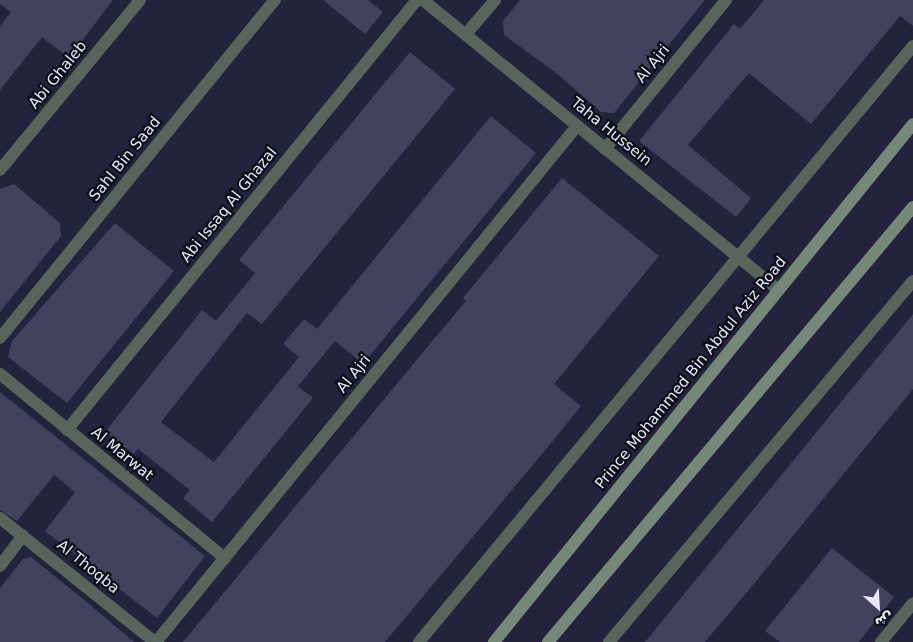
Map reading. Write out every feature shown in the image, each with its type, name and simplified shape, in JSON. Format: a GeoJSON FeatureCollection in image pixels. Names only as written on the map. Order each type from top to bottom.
{"type":"FeatureCollection","features":[{"type":"Feature","properties":{"kind":"main road","name":"Prince Mohammed Bin Abdul Aziz Road"},"geometry":{"type":"LineString","coordinates":[[494,642],[913,124]]}},
{"type":"Feature","properties":{"kind":"main road"},"geometry":{"type":"LineString","coordinates":[[548,642],[913,207]]}},
{"type":"Feature","properties":{"kind":"street","name":"Abi Ghaleb"},"geometry":{"type":"LineString","coordinates":[[0,170],[140,0]]}},
{"type":"Feature","properties":{"kind":"street","name":"Sahl Bin Saad"},"geometry":{"type":"LineString","coordinates":[[0,338],[275,0]]}},
{"type":"Feature","properties":{"kind":"street","name":"Abi Issaq Al Ghazal"},"geometry":{"type":"LineString","coordinates":[[67,430],[417,0]]}},
{"type":"Feature","properties":{"kind":"street","name":"Taha Hussein"},"geometry":{"type":"LineString","coordinates":[[423,0],[779,290]]}},
{"type":"Feature","properties":{"kind":"street"},"geometry":{"type":"LineString","coordinates":[[466,34],[495,0]]}},
{"type":"Feature","properties":{"kind":"street","name":"Al Ajri"},"geometry":{"type":"LineString","coordinates":[[605,149],[726,0]]}},
{"type":"Feature","properties":{"kind":"street"},"geometry":{"type":"LineString","coordinates":[[418,642],[739,258],[913,46]]}},
{"type":"Feature","properties":{"kind":"street","name":"Al Ajri"},"geometry":{"type":"LineString","coordinates":[[156,642],[577,126]]}},
{"type":"Feature","properties":{"kind":"street"},"geometry":{"type":"LineString","coordinates":[[609,642],[913,281]]}},
{"type":"Feature","properties":{"kind":"street","name":"Al Marwat"},"geometry":{"type":"LineString","coordinates":[[0,374],[224,558]]}},
{"type":"Feature","properties":{"kind":"street","name":"Al Thoqba"},"geometry":{"type":"LineString","coordinates":[[0,518],[156,642]]}},
{"type":"Feature","properties":{"kind":"street"},"geometry":{"type":"LineString","coordinates":[[0,566],[23,536]]}},
{"type":"Feature","properties":{"kind":"street"},"geometry":{"type":"LineString","coordinates":[[881,642],[913,603]]}},
{"type":"Feature","properties":{"kind":"building"},"geometry":{"type":"Polygon","coordinates":[[[0,0],[113,0],[69,58],[42,37],[0,90],[0,26],[11,12],[0,4],[0,0]]]}},
{"type":"Feature","properties":{"kind":"building"},"geometry":{"type":"Polygon","coordinates":[[[323,0],[368,0],[383,12],[365,34],[323,0]]]}},
{"type":"Feature","properties":{"kind":"building"},"geometry":{"type":"Polygon","coordinates":[[[520,0],[705,0],[614,113],[601,112],[555,72],[504,35],[503,21],[520,0]]]}},
{"type":"Feature","properties":{"kind":"building"},"geometry":{"type":"Polygon","coordinates":[[[764,0],[913,0],[913,26],[900,16],[811,124],[749,73],[688,145],[751,198],[736,217],[639,141],[734,24],[740,29],[764,0]]]}},
{"type":"Feature","properties":{"kind":"building"},"geometry":{"type":"Polygon","coordinates":[[[410,52],[455,89],[262,324],[247,313],[161,422],[214,462],[299,357],[283,344],[304,319],[317,329],[491,116],[536,153],[363,364],[335,341],[298,386],[313,398],[212,522],[183,498],[190,490],[138,449],[134,454],[105,432],[202,310],[216,321],[255,273],[239,260],[410,52]]]}},
{"type":"Feature","properties":{"kind":"building"},"geometry":{"type":"Polygon","coordinates":[[[562,178],[659,256],[554,384],[581,406],[547,448],[385,642],[183,642],[466,301],[463,298],[562,178]]]}},
{"type":"Feature","properties":{"kind":"building"},"geometry":{"type":"Polygon","coordinates":[[[14,184],[60,223],[61,236],[0,312],[0,189],[14,184]]]}},
{"type":"Feature","properties":{"kind":"building"},"geometry":{"type":"Polygon","coordinates":[[[115,223],[174,271],[67,403],[8,357],[12,341],[115,223]]]}},
{"type":"Feature","properties":{"kind":"building"},"geometry":{"type":"Polygon","coordinates":[[[913,314],[913,389],[748,591],[705,642],[645,642],[913,314]]]}},
{"type":"Feature","properties":{"kind":"building"},"geometry":{"type":"Polygon","coordinates":[[[0,392],[205,556],[157,618],[45,531],[75,492],[54,475],[17,521],[0,510],[0,392]]]}},
{"type":"Feature","properties":{"kind":"building"},"geometry":{"type":"Polygon","coordinates":[[[832,548],[894,597],[859,642],[780,642],[765,631],[832,548]]]}},
{"type":"Feature","properties":{"kind":"building"},"geometry":{"type":"Polygon","coordinates":[[[31,557],[134,642],[0,642],[0,588],[23,559],[31,557]]]}}]}
